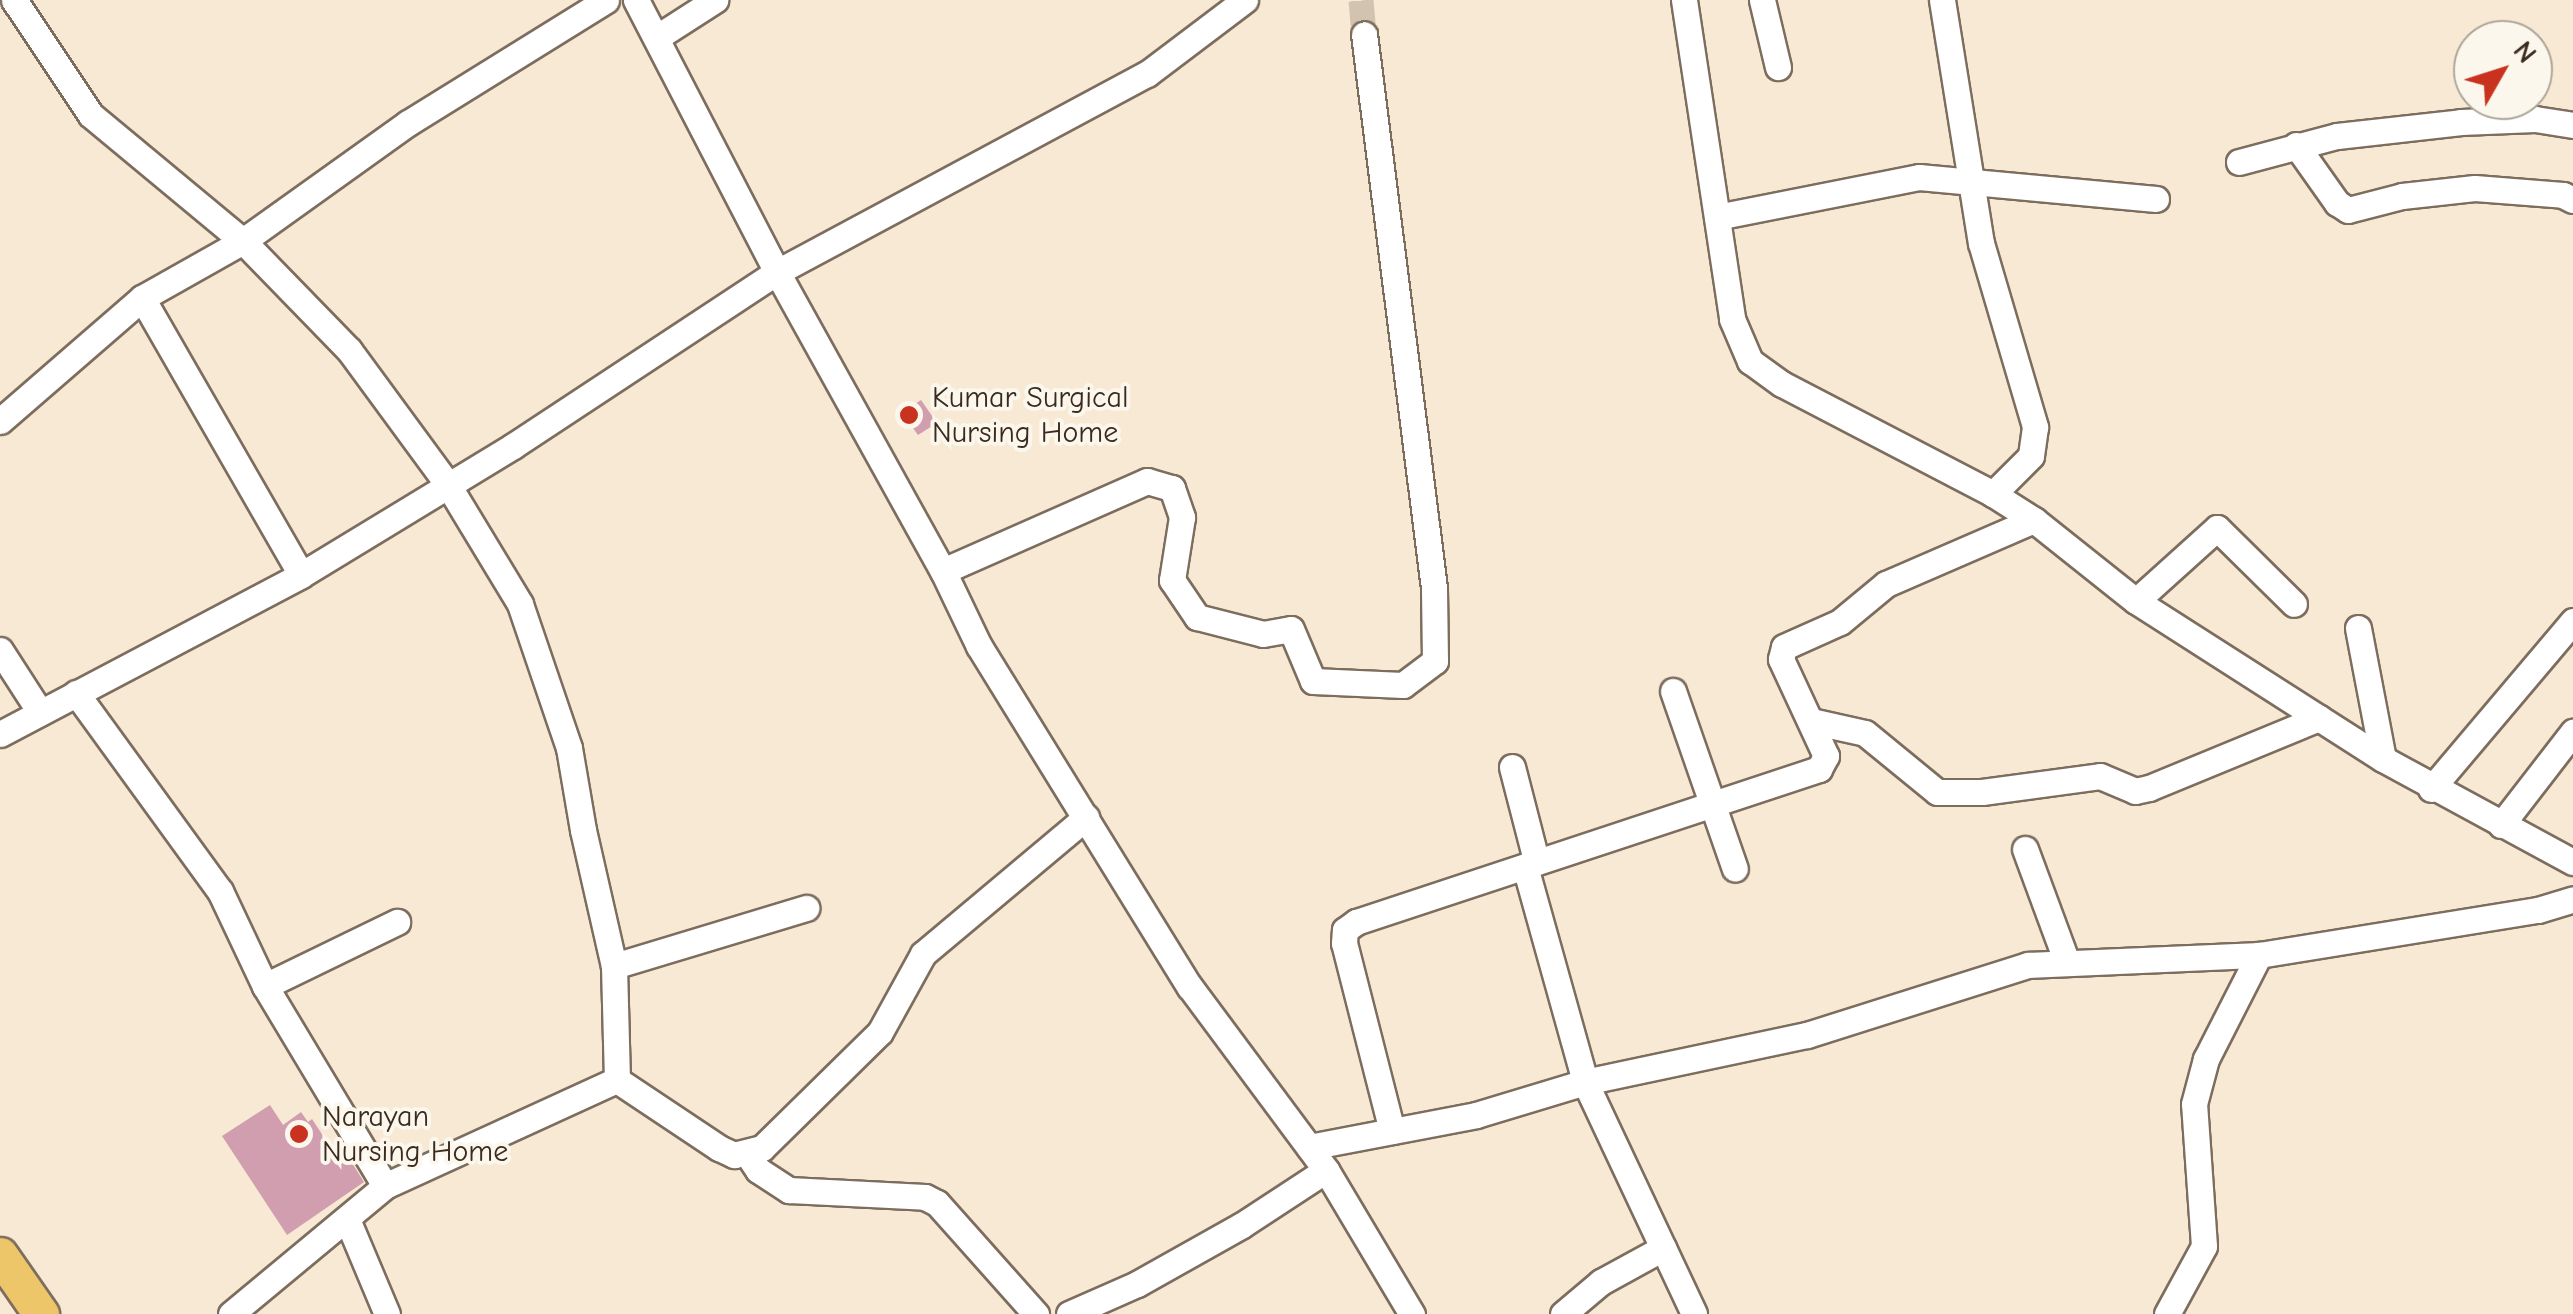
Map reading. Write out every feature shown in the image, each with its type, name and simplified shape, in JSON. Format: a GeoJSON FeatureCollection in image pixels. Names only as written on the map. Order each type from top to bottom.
{"type":"FeatureCollection","features":[{"type":"Feature","properties":{"kind":"highway"},"geometry":{"type":"LineString","coordinates":[[0,1256],[41,1314]]}},
{"type":"Feature","properties":{"kind":"street"},"geometry":{"type":"LineString","coordinates":[[14,0],[91,115],[243,241],[349,350],[448,485],[520,604],[569,748],[582,830],[614,966],[617,1080]]}},
{"type":"Feature","properties":{"kind":"street"},"geometry":{"type":"LineString","coordinates":[[0,421],[142,298],[243,241],[408,123],[606,0]]}},
{"type":"Feature","properties":{"kind":"street"},"geometry":{"type":"LineString","coordinates":[[636,0],[659,36],[776,272],[942,571],[979,646],[1190,987],[1326,1170],[1412,1314]]}},
{"type":"Feature","properties":{"kind":"street"},"geometry":{"type":"LineString","coordinates":[[659,36],[715,0]]}},
{"type":"Feature","properties":{"kind":"street"},"geometry":{"type":"LineString","coordinates":[[0,734],[301,575],[448,485],[776,272],[1147,74],[1245,0]]}},
{"type":"Feature","properties":{"kind":"street"},"geometry":{"type":"LineString","coordinates":[[1684,0],[1732,319],[1750,362],[1782,384],[1993,494],[2034,520],[2136,601],[2383,760],[2573,862]]}},
{"type":"Feature","properties":{"kind":"street"},"geometry":{"type":"LineString","coordinates":[[1762,0],[1778,67]]}},
{"type":"Feature","properties":{"kind":"street"},"geometry":{"type":"LineString","coordinates":[[1942,0],[1980,244],[2035,428],[2032,456],[1993,494]]}},
{"type":"Feature","properties":{"kind":"street"},"geometry":{"type":"LineString","coordinates":[[942,571],[1147,480],[1172,488],[1182,517],[1172,580],[1198,617],[1263,634],[1291,629],[1313,681],[1403,685],[1435,661],[1434,588],[1364,34]]}},
{"type":"Feature","properties":{"kind":"street"},"geometry":{"type":"LineString","coordinates":[[2239,162],[2296,145],[2461,122],[2535,120],[2573,124]]}},
{"type":"Feature","properties":{"kind":"street"},"geometry":{"type":"LineString","coordinates":[[2296,145],[2337,203],[2348,210],[2402,196],[2475,188],[2562,195],[2573,200]]}},
{"type":"Feature","properties":{"kind":"street"},"geometry":{"type":"LineString","coordinates":[[1717,216],[1904,178],[2156,198]]}},
{"type":"Feature","properties":{"kind":"street"},"geometry":{"type":"LineString","coordinates":[[142,298],[301,575]]}},
{"type":"Feature","properties":{"kind":"street"},"geometry":{"type":"LineString","coordinates":[[1392,1131],[1344,943],[1345,930],[1356,922],[1526,870],[1819,769],[1826,756],[1781,659],[1784,647],[1840,622],[1886,584],[2034,520]]}},
{"type":"Feature","properties":{"kind":"street"},"geometry":{"type":"LineString","coordinates":[[2136,601],[2218,528],[2294,604]]}},
{"type":"Feature","properties":{"kind":"street"},"geometry":{"type":"LineString","coordinates":[[2431,789],[2573,621]]}},
{"type":"Feature","properties":{"kind":"street"},"geometry":{"type":"LineString","coordinates":[[2358,628],[2383,760]]}},
{"type":"Feature","properties":{"kind":"street"},"geometry":{"type":"LineString","coordinates":[[0,650],[40,712]]}},
{"type":"Feature","properties":{"kind":"street"},"geometry":{"type":"LineString","coordinates":[[1673,692],[1734,869]]}},
{"type":"Feature","properties":{"kind":"street"},"geometry":{"type":"LineString","coordinates":[[76,693],[220,890],[266,986],[385,1186]]}},
{"type":"Feature","properties":{"kind":"street"},"geometry":{"type":"LineString","coordinates":[[1811,721],[1865,734],[1937,792],[1982,792],[2100,776],[2135,791],[2149,788],[2319,718]]}},
{"type":"Feature","properties":{"kind":"street"},"geometry":{"type":"LineString","coordinates":[[2501,825],[2573,732]]}},
{"type":"Feature","properties":{"kind":"street"},"geometry":{"type":"LineString","coordinates":[[1512,767],[1535,856],[1526,870],[1585,1082],[1694,1314]]}},
{"type":"Feature","properties":{"kind":"street"},"geometry":{"type":"LineString","coordinates":[[617,1080],[719,1148],[748,1155],[762,1148],[880,1032],[922,954],[1086,817]]}},
{"type":"Feature","properties":{"kind":"street"},"geometry":{"type":"LineString","coordinates":[[2025,849],[2066,960]]}},
{"type":"Feature","properties":{"kind":"street"},"geometry":{"type":"LineString","coordinates":[[1310,1147],[1476,1115],[1585,1082],[1807,1035],[2028,966],[2066,960],[2259,955],[2538,910],[2573,899]]}},
{"type":"Feature","properties":{"kind":"street"},"geometry":{"type":"LineString","coordinates":[[614,966],[806,908]]}},
{"type":"Feature","properties":{"kind":"street"},"geometry":{"type":"LineString","coordinates":[[266,986],[397,922]]}},
{"type":"Feature","properties":{"kind":"street"},"geometry":{"type":"LineString","coordinates":[[2167,1314],[2204,1246],[2194,1104],[2206,1058],[2259,955]]}},
{"type":"Feature","properties":{"kind":"street"},"geometry":{"type":"LineString","coordinates":[[231,1314],[385,1186],[617,1080]]}},
{"type":"Feature","properties":{"kind":"street"},"geometry":{"type":"LineString","coordinates":[[748,1155],[758,1170],[789,1190],[925,1197],[937,1203],[1036,1314]]}},
{"type":"Feature","properties":{"kind":"street"},"geometry":{"type":"LineString","coordinates":[[1074,1314],[1242,1225],[1326,1170]]}},
{"type":"Feature","properties":{"kind":"street"},"geometry":{"type":"LineString","coordinates":[[348,1219],[388,1314]]}},
{"type":"Feature","properties":{"kind":"street"},"geometry":{"type":"LineString","coordinates":[[1563,1314],[1601,1282],[1663,1248]]}},
{"type":"Feature","properties":{"kind":"building"},"geometry":{"type":"Polygon","coordinates":[[[921,400],[937,423],[918,435],[902,413],[921,400]]]}},
{"type":"Feature","properties":{"kind":"building"},"geometry":{"type":"Polygon","coordinates":[[[270,1105],[283,1125],[301,1112],[308,1122],[312,1119],[339,1160],[347,1155],[364,1182],[287,1235],[222,1136],[270,1105]]]}},
{"type":"Feature","properties":{"kind":"tunnel"},"geometry":{"type":"LineString","coordinates":[[1361,0],[1364,34]]}},
{"type":"Feature","properties":{"kind":"place","name":"Kumar Surgical Nursing Home"},"geometry":{"type":"Point","coordinates":[909,415]}},
{"type":"Feature","properties":{"kind":"place","name":"Narayan Nursing Home"},"geometry":{"type":"Point","coordinates":[299,1134]}}]}
